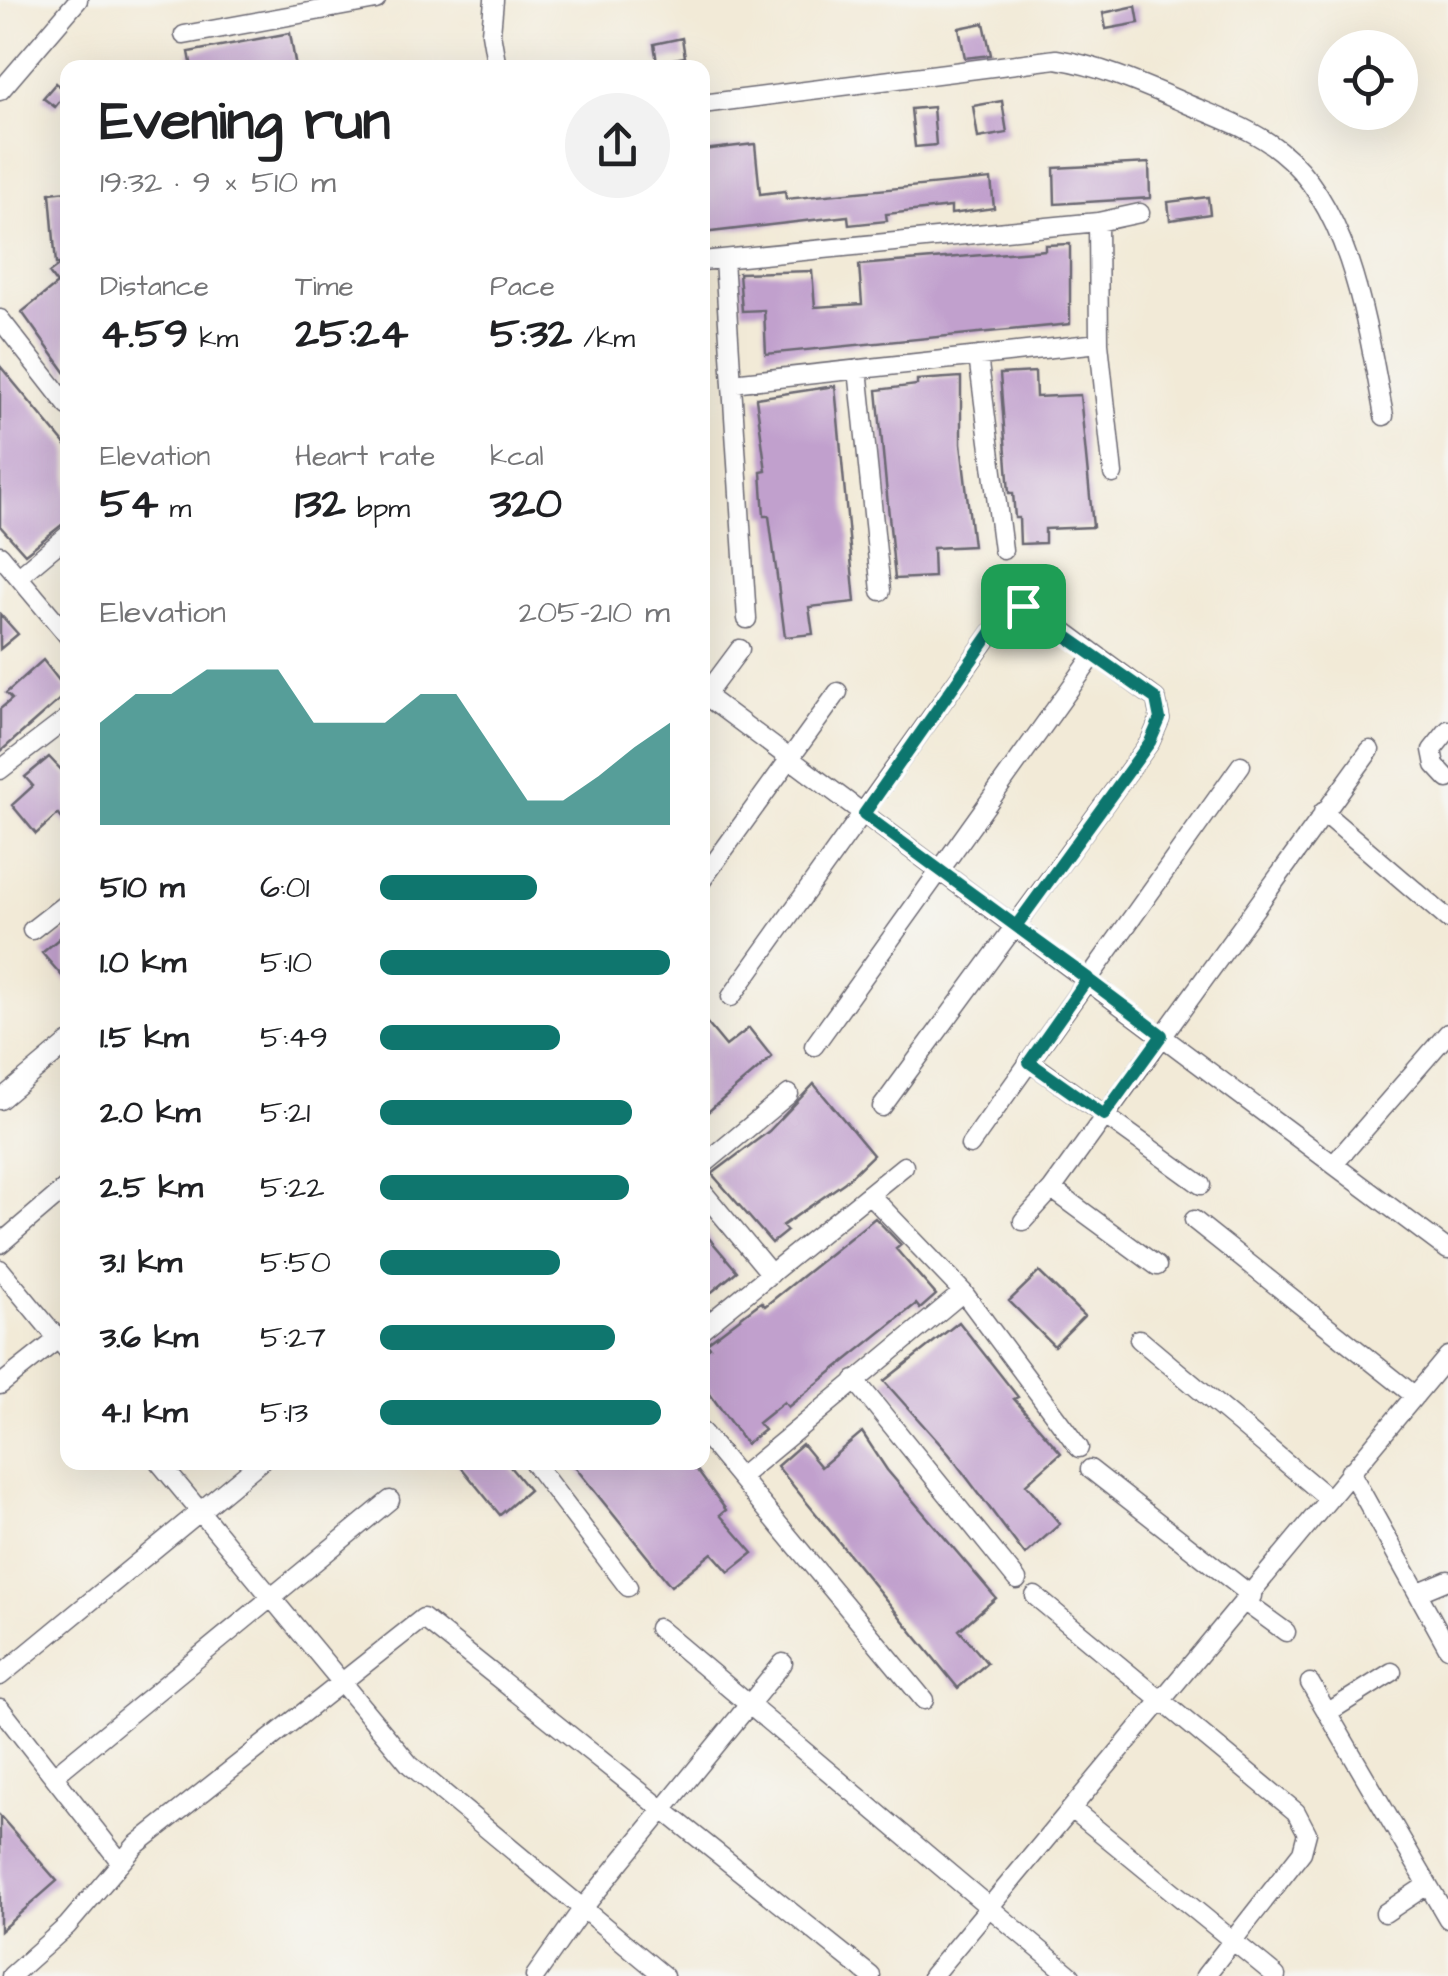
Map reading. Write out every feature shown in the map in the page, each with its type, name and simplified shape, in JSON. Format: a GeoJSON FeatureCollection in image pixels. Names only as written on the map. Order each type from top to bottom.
{"type":"FeatureCollection","features":[{"type":"Feature","properties":{"kind":"street"},"geometry":{"type":"LineString","coordinates":[[0,91],[78,0]]}},
{"type":"Feature","properties":{"kind":"street"},"geometry":{"type":"LineString","coordinates":[[184,34],[376,0]]}},
{"type":"Feature","properties":{"kind":"street"},"geometry":{"type":"LineString","coordinates":[[494,0],[492,33],[497,60]]}},
{"type":"Feature","properties":{"kind":"street"},"geometry":{"type":"LineString","coordinates":[[710,103],[1056,59],[1089,64],[1234,124],[1282,152],[1316,195],[1345,249],[1364,310],[1384,416]]}},
{"type":"Feature","properties":{"kind":"street"},"geometry":{"type":"LineString","coordinates":[[710,261],[1098,222],[1140,213]]}},
{"type":"Feature","properties":{"kind":"street"},"geometry":{"type":"LineString","coordinates":[[1098,222],[1100,343],[1113,474]]}},
{"type":"Feature","properties":{"kind":"street"},"geometry":{"type":"LineString","coordinates":[[724,260],[747,618]]}},
{"type":"Feature","properties":{"kind":"street"},"geometry":{"type":"LineString","coordinates":[[0,319],[60,396]]}},
{"type":"Feature","properties":{"kind":"street"},"geometry":{"type":"LineString","coordinates":[[732,383],[1100,343]]}},
{"type":"Feature","properties":{"kind":"street"},"geometry":{"type":"LineString","coordinates":[[978,356],[1003,550]]}},
{"type":"Feature","properties":{"kind":"street"},"geometry":{"type":"LineString","coordinates":[[858,369],[880,592]]}},
{"type":"Feature","properties":{"kind":"street"},"geometry":{"type":"LineString","coordinates":[[19,576],[60,542]]}},
{"type":"Feature","properties":{"kind":"street"},"geometry":{"type":"LineString","coordinates":[[0,555],[60,626]]}},
{"type":"Feature","properties":{"kind":"street"},"geometry":{"type":"LineString","coordinates":[[731,997],[1010,609],[1034,609],[1156,699],[1160,719],[1150,742],[882,1107]]}},
{"type":"Feature","properties":{"kind":"street"},"geometry":{"type":"LineString","coordinates":[[710,688],[740,648]]}},
{"type":"Feature","properties":{"kind":"street"},"geometry":{"type":"LineString","coordinates":[[814,1046],[1094,654]]}},
{"type":"Feature","properties":{"kind":"street"},"geometry":{"type":"LineString","coordinates":[[710,869],[838,692]]}},
{"type":"Feature","properties":{"kind":"street"},"geometry":{"type":"LineString","coordinates":[[710,700],[1088,978],[1448,1250]]}},
{"type":"Feature","properties":{"kind":"street"},"geometry":{"type":"LineString","coordinates":[[0,770],[60,724]]}},
{"type":"Feature","properties":{"kind":"street"},"geometry":{"type":"LineString","coordinates":[[1448,730],[1432,750],[1435,765],[1448,779]]}},
{"type":"Feature","properties":{"kind":"street"},"geometry":{"type":"LineString","coordinates":[[1023,1222],[1052,1189],[1370,750]]}},
{"type":"Feature","properties":{"kind":"street"},"geometry":{"type":"LineString","coordinates":[[970,1145],[1241,765]]}},
{"type":"Feature","properties":{"kind":"street"},"geometry":{"type":"LineString","coordinates":[[1323,812],[1448,919]]}},
{"type":"Feature","properties":{"kind":"street"},"geometry":{"type":"LineString","coordinates":[[32,930],[60,908]]}},
{"type":"Feature","properties":{"kind":"street"},"geometry":{"type":"LineString","coordinates":[[1334,1164],[1448,1033]]}},
{"type":"Feature","properties":{"kind":"street"},"geometry":{"type":"LineString","coordinates":[[0,1100],[60,1050]]}},
{"type":"Feature","properties":{"kind":"street"},"geometry":{"type":"LineString","coordinates":[[1029,1062],[1201,1184]]}},
{"type":"Feature","properties":{"kind":"street"},"geometry":{"type":"LineString","coordinates":[[710,1159],[789,1094]]}},
{"type":"Feature","properties":{"kind":"street"},"geometry":{"type":"LineString","coordinates":[[710,1323],[904,1166]]}},
{"type":"Feature","properties":{"kind":"street"},"geometry":{"type":"LineString","coordinates":[[1052,1189],[1157,1266]]}},
{"type":"Feature","properties":{"kind":"street"},"geometry":{"type":"LineString","coordinates":[[0,1244],[60,1193]]}},
{"type":"Feature","properties":{"kind":"street"},"geometry":{"type":"LineString","coordinates":[[869,1194],[964,1292],[1079,1448]]}},
{"type":"Feature","properties":{"kind":"street"},"geometry":{"type":"LineString","coordinates":[[710,1202],[771,1274]]}},
{"type":"Feature","properties":{"kind":"street"},"geometry":{"type":"LineString","coordinates":[[1194,1220],[1415,1396]]}},
{"type":"Feature","properties":{"kind":"street"},"geometry":{"type":"LineString","coordinates":[[0,1269],[60,1339]]}},
{"type":"Feature","properties":{"kind":"street"},"geometry":{"type":"LineString","coordinates":[[740,1477],[964,1292]]}},
{"type":"Feature","properties":{"kind":"street"},"geometry":{"type":"LineString","coordinates":[[1138,1339],[1328,1498]]}},
{"type":"Feature","properties":{"kind":"street"},"geometry":{"type":"LineString","coordinates":[[0,1385],[60,1344]]}},
{"type":"Feature","properties":{"kind":"street"},"geometry":{"type":"LineString","coordinates":[[932,1976],[1442,1363]]}},
{"type":"Feature","properties":{"kind":"street"},"geometry":{"type":"LineString","coordinates":[[1442,1363],[1448,1388]]}},
{"type":"Feature","properties":{"kind":"street"},"geometry":{"type":"LineString","coordinates":[[854,1380],[1017,1580]]}},
{"type":"Feature","properties":{"kind":"street"},"geometry":{"type":"LineString","coordinates":[[710,1441],[924,1700]]}},
{"type":"Feature","properties":{"kind":"street"},"geometry":{"type":"LineString","coordinates":[[1090,1469],[1286,1632]]}},
{"type":"Feature","properties":{"kind":"street"},"geometry":{"type":"LineString","coordinates":[[165,1470],[410,1765],[664,1976]]}},
{"type":"Feature","properties":{"kind":"street"},"geometry":{"type":"LineString","coordinates":[[0,1676],[251,1470]]}},
{"type":"Feature","properties":{"kind":"street"},"geometry":{"type":"LineString","coordinates":[[540,1470],[628,1587]]}},
{"type":"Feature","properties":{"kind":"street"},"geometry":{"type":"LineString","coordinates":[[1350,1472],[1448,1648]]}},
{"type":"Feature","properties":{"kind":"street"},"geometry":{"type":"LineString","coordinates":[[54,1776],[390,1500]]}},
{"type":"Feature","properties":{"kind":"street"},"geometry":{"type":"LineString","coordinates":[[1419,1592],[1448,1580]]}},
{"type":"Feature","properties":{"kind":"street"},"geometry":{"type":"LineString","coordinates":[[1034,1596],[1296,1812],[1307,1833],[1302,1852],[1205,1976]]}},
{"type":"Feature","properties":{"kind":"street"},"geometry":{"type":"LineString","coordinates":[[10,1976],[67,1926],[119,1860],[423,1618],[871,1976]]}},
{"type":"Feature","properties":{"kind":"street"},"geometry":{"type":"LineString","coordinates":[[658,1628],[1071,1976]]}},
{"type":"Feature","properties":{"kind":"street"},"geometry":{"type":"LineString","coordinates":[[536,1976],[582,1908],[784,1663]]}},
{"type":"Feature","properties":{"kind":"street"},"geometry":{"type":"LineString","coordinates":[[1327,1713],[1392,1672]]}},
{"type":"Feature","properties":{"kind":"street"},"geometry":{"type":"LineString","coordinates":[[1310,1683],[1448,1919]]}},
{"type":"Feature","properties":{"kind":"street"},"geometry":{"type":"LineString","coordinates":[[0,1708],[119,1860]]}},
{"type":"Feature","properties":{"kind":"street"},"geometry":{"type":"LineString","coordinates":[[1072,1809],[1276,1976]]}},
{"type":"Feature","properties":{"kind":"street"},"geometry":{"type":"LineString","coordinates":[[1385,1913],[1427,1885]]}},
{"type":"Feature","properties":{"kind":"building"},"geometry":{"type":"Polygon","coordinates":[[[1136,6],[1139,23],[1106,29],[1103,13],[1136,6]]]}},
{"type":"Feature","properties":{"kind":"building"},"geometry":{"type":"Polygon","coordinates":[[[984,23],[991,55],[965,58],[959,28],[984,23]]]}},
{"type":"Feature","properties":{"kind":"building"},"geometry":{"type":"Polygon","coordinates":[[[290,33],[295,60],[190,60],[189,52],[290,33]]]}},
{"type":"Feature","properties":{"kind":"building"},"geometry":{"type":"Polygon","coordinates":[[[682,38],[685,57],[657,60],[654,44],[682,38]]]}},
{"type":"Feature","properties":{"kind":"building"},"geometry":{"type":"Polygon","coordinates":[[[56,83],[60,86],[60,101],[55,107],[43,98],[56,83]]]}},
{"type":"Feature","properties":{"kind":"building"},"geometry":{"type":"Polygon","coordinates":[[[1002,101],[1007,133],[978,138],[973,106],[1002,101]]]}},
{"type":"Feature","properties":{"kind":"building"},"geometry":{"type":"Polygon","coordinates":[[[933,107],[936,145],[915,147],[911,109],[933,107]]]}},
{"type":"Feature","properties":{"kind":"building"},"geometry":{"type":"Polygon","coordinates":[[[755,144],[760,194],[785,191],[786,199],[991,179],[994,208],[951,214],[951,207],[886,214],[887,221],[849,225],[848,216],[710,232],[710,149],[755,144]]]}},
{"type":"Feature","properties":{"kind":"building"},"geometry":{"type":"Polygon","coordinates":[[[1149,163],[1150,198],[1055,204],[1054,168],[1149,163]]]}},
{"type":"Feature","properties":{"kind":"building"},"geometry":{"type":"Polygon","coordinates":[[[60,192],[60,264],[56,264],[50,193],[60,192]]]}},
{"type":"Feature","properties":{"kind":"building"},"geometry":{"type":"Polygon","coordinates":[[[1208,197],[1210,214],[1170,220],[1168,202],[1208,197]]]}},
{"type":"Feature","properties":{"kind":"building"},"geometry":{"type":"Polygon","coordinates":[[[1070,244],[1070,324],[766,354],[764,310],[742,311],[739,273],[812,271],[815,307],[862,304],[859,265],[1045,250],[1045,245],[1070,244]]]}},
{"type":"Feature","properties":{"kind":"building"},"geometry":{"type":"Polygon","coordinates":[[[60,265],[60,365],[22,312],[57,284],[49,273],[60,265]]]}},
{"type":"Feature","properties":{"kind":"building"},"geometry":{"type":"Polygon","coordinates":[[[0,366],[60,438],[60,526],[25,554],[0,526],[0,366]]]}},
{"type":"Feature","properties":{"kind":"building"},"geometry":{"type":"Polygon","coordinates":[[[1035,372],[1036,397],[1080,395],[1093,527],[1045,529],[1045,543],[1020,544],[1019,518],[1015,518],[1013,493],[1009,493],[1000,374],[1035,372]]]}},
{"type":"Feature","properties":{"kind":"building"},"geometry":{"type":"Polygon","coordinates":[[[961,377],[961,444],[973,546],[933,548],[934,577],[895,579],[877,390],[917,385],[917,380],[961,377]]]}},
{"type":"Feature","properties":{"kind":"building"},"geometry":{"type":"Polygon","coordinates":[[[835,386],[855,602],[809,607],[813,634],[785,637],[769,516],[764,516],[761,472],[766,471],[756,398],[835,386]]]}},
{"type":"Feature","properties":{"kind":"building"},"geometry":{"type":"Polygon","coordinates":[[[0,614],[18,634],[0,649],[0,614]]]}},
{"type":"Feature","properties":{"kind":"building"},"geometry":{"type":"Polygon","coordinates":[[[43,660],[60,682],[60,699],[0,752],[0,709],[12,699],[6,693],[43,660]]]}},
{"type":"Feature","properties":{"kind":"building"},"geometry":{"type":"Polygon","coordinates":[[[49,757],[60,769],[60,816],[58,814],[36,834],[12,805],[33,786],[25,777],[49,757]]]}},
{"type":"Feature","properties":{"kind":"building"},"geometry":{"type":"Polygon","coordinates":[[[60,938],[60,974],[42,953],[60,938]]]}},
{"type":"Feature","properties":{"kind":"building"},"geometry":{"type":"Polygon","coordinates":[[[710,1027],[726,1046],[749,1028],[772,1057],[710,1110],[710,1027]]]}},
{"type":"Feature","properties":{"kind":"building"},"geometry":{"type":"Polygon","coordinates":[[[814,1084],[873,1155],[845,1182],[782,1226],[787,1231],[772,1243],[712,1174],[769,1131],[814,1084]]]}},
{"type":"Feature","properties":{"kind":"building"},"geometry":{"type":"Polygon","coordinates":[[[875,1218],[901,1245],[896,1249],[936,1295],[920,1309],[916,1304],[788,1407],[784,1402],[758,1423],[764,1430],[746,1444],[710,1394],[710,1341],[761,1302],[765,1306],[875,1218]]]}},
{"type":"Feature","properties":{"kind":"building"},"geometry":{"type":"Polygon","coordinates":[[[710,1239],[737,1271],[710,1293],[710,1239]]]}},
{"type":"Feature","properties":{"kind":"building"},"geometry":{"type":"Polygon","coordinates":[[[1039,1272],[1084,1316],[1054,1346],[1009,1301],[1039,1272]]]}},
{"type":"Feature","properties":{"kind":"building"},"geometry":{"type":"Polygon","coordinates":[[[959,1322],[1018,1397],[1014,1399],[1061,1453],[1026,1484],[1060,1524],[1025,1555],[949,1454],[884,1381],[959,1322]]]}},
{"type":"Feature","properties":{"kind":"building"},"geometry":{"type":"Polygon","coordinates":[[[862,1432],[887,1470],[996,1598],[959,1630],[987,1663],[958,1688],[777,1466],[802,1444],[821,1467],[862,1432]]]}},
{"type":"Feature","properties":{"kind":"building"},"geometry":{"type":"Polygon","coordinates":[[[463,1470],[513,1470],[529,1490],[500,1515],[463,1470]]]}},
{"type":"Feature","properties":{"kind":"building"},"geometry":{"type":"Polygon","coordinates":[[[577,1470],[697,1470],[726,1510],[720,1515],[753,1553],[729,1572],[712,1553],[671,1586],[577,1470]]]}},
{"type":"Feature","properties":{"kind":"building"},"geometry":{"type":"Polygon","coordinates":[[[0,1816],[57,1881],[0,1931],[0,1816]]]}},
{"type":"Feature","properties":{"kind":"route"},"geometry":{"type":"LineString","coordinates":[[1023,606],[1004,614],[864,814],[1016,926],[1088,978],[1162,1035],[1104,1115],[1029,1062],[1088,978],[1016,926],[1150,742],[1160,709],[1156,699],[1034,609],[1023,606]]}}]}
